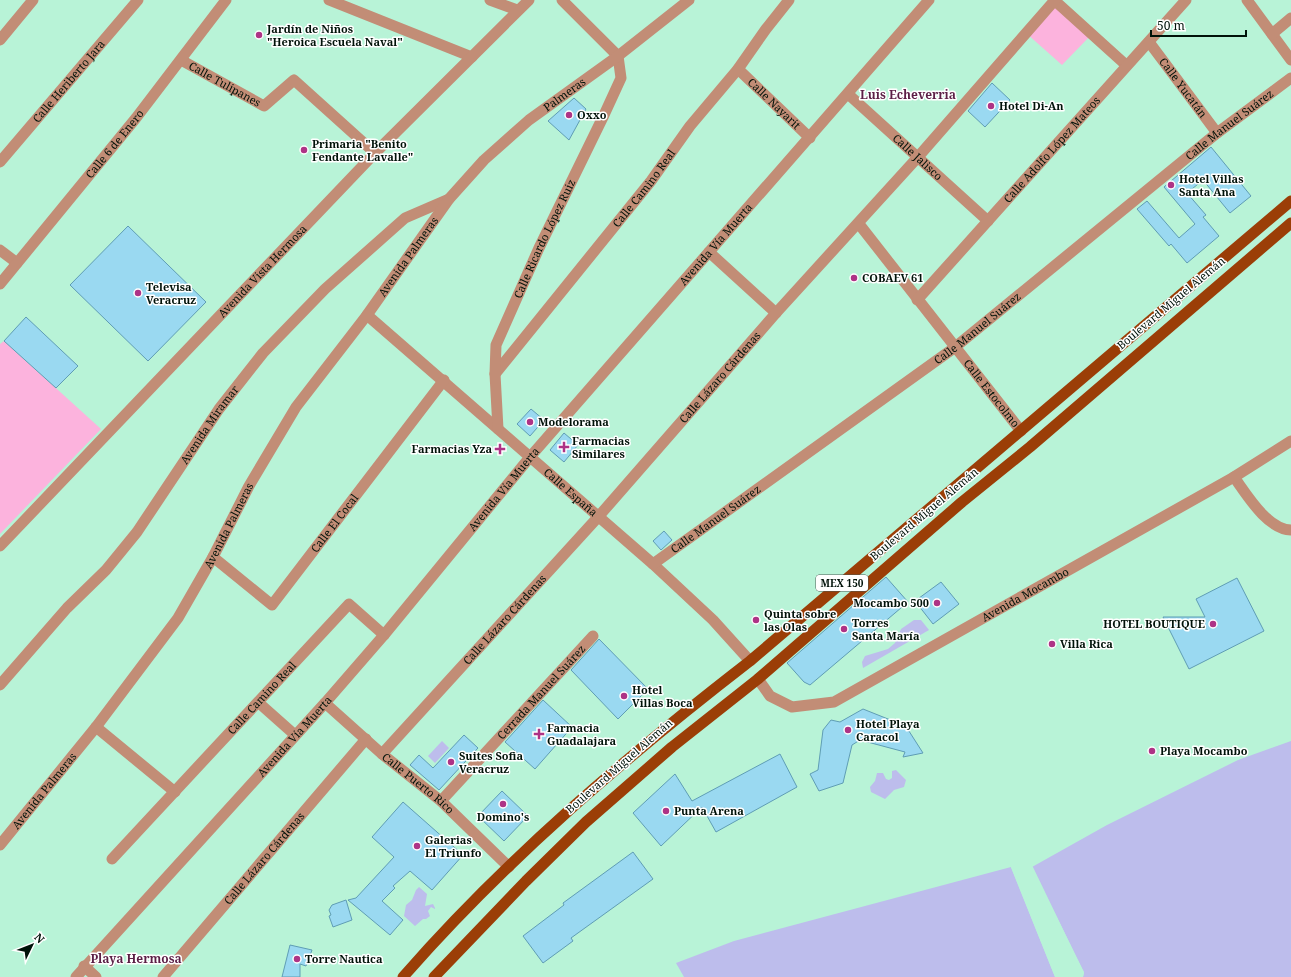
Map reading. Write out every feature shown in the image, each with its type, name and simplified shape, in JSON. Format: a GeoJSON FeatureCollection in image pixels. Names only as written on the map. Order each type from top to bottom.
{"type":"FeatureCollection","features":[{"type":"Feature","properties":{"kind":"main road","name":"Boulevard Miguel Alemán"},"geometry":{"type":"LineString","coordinates":[[403,977],[509,867],[572,806],[651,738],[750,660],[1291,201]]}},
{"type":"Feature","properties":{"kind":"main road","name":"Boulevard Miguel Alemán"},"geometry":{"type":"LineString","coordinates":[[434,977],[526,881],[586,822],[672,748],[758,679],[962,502],[1030,447],[1291,222]]}},
{"type":"Feature","properties":{"kind":"street"},"geometry":{"type":"LineString","coordinates":[[0,40],[33,0]]}},
{"type":"Feature","properties":{"kind":"street","name":"Calle Heriberto Jara"},"geometry":{"type":"LineString","coordinates":[[0,162],[138,0]]}},
{"type":"Feature","properties":{"kind":"street","name":"Calle 6 de Enero"},"geometry":{"type":"LineString","coordinates":[[0,284],[136,118],[226,0]]}},
{"type":"Feature","properties":{"kind":"street"},"geometry":{"type":"LineString","coordinates":[[329,0],[472,57]]}},
{"type":"Feature","properties":{"kind":"street"},"geometry":{"type":"LineString","coordinates":[[490,0],[517,10]]}},
{"type":"Feature","properties":{"kind":"street","name":"Avenida Vista Hermosa"},"geometry":{"type":"LineString","coordinates":[[0,546],[375,153],[517,10],[529,0]]}},
{"type":"Feature","properties":{"kind":"street"},"geometry":{"type":"LineString","coordinates":[[562,0],[618,56]]}},
{"type":"Feature","properties":{"kind":"street","name":"Palmeras"},"geometry":{"type":"LineString","coordinates":[[449,198],[484,160],[529,120],[618,56],[689,0]]}},
{"type":"Feature","properties":{"kind":"street","name":"Calle Camino Real"},"geometry":{"type":"LineString","coordinates":[[495,374],[651,181],[690,126],[738,69],[766,29],[789,0]]}},
{"type":"Feature","properties":{"kind":"street","name":"Avenida Vía Muerta"},"geometry":{"type":"LineString","coordinates":[[76,977],[84,966],[325,703],[384,635],[530,456],[708,252],[810,138],[929,0]]}},
{"type":"Feature","properties":{"kind":"street"},"geometry":{"type":"LineString","coordinates":[[1055,0],[1126,65]]}},
{"type":"Feature","properties":{"kind":"street","name":"Calle Lázaro Cárdenas"},"geometry":{"type":"LineString","coordinates":[[382,754],[599,516],[776,313],[859,224],[1055,0]]}},
{"type":"Feature","properties":{"kind":"street","name":"Calle Adolfo López Mateos"},"geometry":{"type":"LineString","coordinates":[[917,300],[1126,65],[1149,42],[1186,0]]}},
{"type":"Feature","properties":{"kind":"street"},"geometry":{"type":"LineString","coordinates":[[1247,0],[1291,60]]}},
{"type":"Feature","properties":{"kind":"street"},"geometry":{"type":"LineString","coordinates":[[1272,34],[1291,18]]}},
{"type":"Feature","properties":{"kind":"street","name":"Calle Yucatán"},"geometry":{"type":"LineString","coordinates":[[1149,42],[1217,133]]}},
{"type":"Feature","properties":{"kind":"street","name":"Calle Ricardo López Ruiz"},"geometry":{"type":"LineString","coordinates":[[498,429],[495,374],[496,345],[539,248],[621,78],[618,56]]}},
{"type":"Feature","properties":{"kind":"street","name":"Calle Tulipanes"},"geometry":{"type":"LineString","coordinates":[[181,60],[264,106],[294,80],[375,153]]}},
{"type":"Feature","properties":{"kind":"street","name":"Calle Nayarit"},"geometry":{"type":"LineString","coordinates":[[738,69],[810,138]]}},
{"type":"Feature","properties":{"kind":"street","name":"Calle Manuel Suárez"},"geometry":{"type":"LineString","coordinates":[[653,564],[954,348],[1217,133],[1291,78]]}},
{"type":"Feature","properties":{"kind":"street","name":"Calle Jalisco"},"geometry":{"type":"LineString","coordinates":[[848,94],[988,221]]}},
{"type":"Feature","properties":{"kind":"street","name":"Avenida Palmeras"},"geometry":{"type":"LineString","coordinates":[[0,845],[96,727],[178,618],[213,557],[249,486],[296,407],[367,315],[449,198]]}},
{"type":"Feature","properties":{"kind":"street","name":"Avenida Miramar"},"geometry":{"type":"LineString","coordinates":[[0,685],[67,608],[106,570],[137,532],[219,409],[263,353],[325,289],[359,257],[405,218],[449,198]]}},
{"type":"Feature","properties":{"kind":"street","name":"Calle Estocolmo"},"geometry":{"type":"LineString","coordinates":[[859,224],[954,348],[1021,431]]}},
{"type":"Feature","properties":{"kind":"street"},"geometry":{"type":"LineString","coordinates":[[0,250],[17,263]]}},
{"type":"Feature","properties":{"kind":"street"},"geometry":{"type":"LineString","coordinates":[[708,252],[776,313]]}},
{"type":"Feature","properties":{"kind":"street","name":"Calle España"},"geometry":{"type":"LineString","coordinates":[[367,315],[444,380],[653,564],[713,620],[750,660]]}},
{"type":"Feature","properties":{"kind":"street","name":"Calle El Cocal"},"geometry":{"type":"LineString","coordinates":[[213,557],[272,605],[444,380]]}},
{"type":"Feature","properties":{"kind":"street","name":"Avenida Mocambo"},"geometry":{"type":"LineString","coordinates":[[758,679],[770,696],[792,707],[834,702],[1234,477],[1291,441]]}},
{"type":"Feature","properties":{"kind":"street"},"geometry":{"type":"LineString","coordinates":[[1234,477],[1263,516],[1285,530],[1291,530]]}},
{"type":"Feature","properties":{"kind":"street","name":"Calle Camino Real"},"geometry":{"type":"LineString","coordinates":[[112,859],[259,703],[349,604],[384,635]]}},
{"type":"Feature","properties":{"kind":"street","name":"Cerrada Manuel Suárez"},"geometry":{"type":"LineString","coordinates":[[441,801],[593,636]]}},
{"type":"Feature","properties":{"kind":"street"},"geometry":{"type":"LineString","coordinates":[[259,703],[295,735]]}},
{"type":"Feature","properties":{"kind":"street","name":"Calle Puerto Rico"},"geometry":{"type":"LineString","coordinates":[[325,703],[382,754],[441,801],[509,867]]}},
{"type":"Feature","properties":{"kind":"street"},"geometry":{"type":"LineString","coordinates":[[96,727],[175,792]]}},
{"type":"Feature","properties":{"kind":"street","name":"Calle Lázaro Cárdenas"},"geometry":{"type":"LineString","coordinates":[[162,977],[366,739]]}},
{"type":"Feature","properties":{"kind":"street"},"geometry":{"type":"LineString","coordinates":[[84,966],[96,977]]}},
{"type":"Feature","properties":{"kind":"shaded area"},"geometry":{"type":"Polygon","coordinates":[[[1055,1],[1092,34],[1062,65],[1026,33],[1055,1]]]}},
{"type":"Feature","properties":{"kind":"shaded area"},"geometry":{"type":"Polygon","coordinates":[[[4,341],[101,429],[0,534],[0,344],[4,341]]]}},
{"type":"Feature","properties":{"kind":"water"},"geometry":{"type":"Polygon","coordinates":[[[914,620],[921,620],[929,630],[863,668],[862,662],[865,656],[888,649],[895,643],[901,629],[914,620]]]}},
{"type":"Feature","properties":{"kind":"water"},"geometry":{"type":"Polygon","coordinates":[[[442,741],[449,748],[435,763],[428,756],[442,741]]]}},
{"type":"Feature","properties":{"kind":"water"},"geometry":{"type":"Polygon","coordinates":[[[1291,741],[1291,977],[1083,977],[1084,972],[1032,867],[1107,825],[1238,760],[1291,741]]]}},
{"type":"Feature","properties":{"kind":"water"},"geometry":{"type":"Polygon","coordinates":[[[896,770],[906,780],[904,787],[894,790],[885,799],[871,792],[870,787],[875,781],[877,773],[883,773],[886,779],[889,780],[892,778],[892,771],[896,770]]]}},
{"type":"Feature","properties":{"kind":"water"},"geometry":{"type":"Polygon","coordinates":[[[1011,867],[1055,977],[684,977],[676,963],[734,941],[1011,867]]]}},
{"type":"Feature","properties":{"kind":"water"},"geometry":{"type":"Polygon","coordinates":[[[419,887],[427,894],[425,906],[433,904],[435,909],[431,907],[428,911],[430,916],[423,919],[415,926],[404,916],[406,905],[412,900],[416,890],[419,887]]]}},
{"type":"Feature","properties":{"kind":"pier"},"geometry":{"type":"Polygon","coordinates":[[[1010,865],[1013,867],[1057,977],[1055,977],[1010,865]]]}},
{"type":"Feature","properties":{"kind":"pier"},"geometry":{"type":"Polygon","coordinates":[[[1032,865],[1084,973],[1083,977],[1081,977],[1081,973],[1031,868],[1032,865]]]}},
{"type":"Feature","properties":{"kind":"building"},"geometry":{"type":"Polygon","coordinates":[[[992,83],[1010,100],[985,127],[968,111],[992,83]]]}},
{"type":"Feature","properties":{"kind":"building","name":"Oxxo"},"geometry":{"type":"Polygon","coordinates":[[[574,98],[586,109],[569,140],[548,121],[574,98]]]}},
{"type":"Feature","properties":{"kind":"building"},"geometry":{"type":"Polygon","coordinates":[[[1211,147],[1251,196],[1230,213],[1203,180],[1187,193],[1206,215],[1203,217],[1219,236],[1187,263],[1171,244],[1169,246],[1137,209],[1147,201],[1179,238],[1195,224],[1164,187],[1211,147]]]}},
{"type":"Feature","properties":{"kind":"building","name":"Televisa Veracruz"},"geometry":{"type":"Polygon","coordinates":[[[128,226],[206,302],[148,361],[70,285],[128,226]]]}},
{"type":"Feature","properties":{"kind":"building"},"geometry":{"type":"Polygon","coordinates":[[[26,317],[78,366],[56,388],[4,341],[26,317]]]}},
{"type":"Feature","properties":{"kind":"building","name":"Modelorama"},"geometry":{"type":"Polygon","coordinates":[[[531,409],[544,420],[530,436],[517,424],[531,409]]]}},
{"type":"Feature","properties":{"kind":"building","name":"Farmacias Similares"},"geometry":{"type":"Polygon","coordinates":[[[564,433],[578,445],[564,462],[550,450],[564,433]]]}},
{"type":"Feature","properties":{"kind":"building"},"geometry":{"type":"Polygon","coordinates":[[[664,531],[672,540],[661,550],[653,541],[664,531]]]}},
{"type":"Feature","properties":{"kind":"building","name":"Torres Santa María"},"geometry":{"type":"Polygon","coordinates":[[[886,577],[908,602],[810,685],[804,682],[787,663],[886,577]]]}},
{"type":"Feature","properties":{"kind":"building","name":"HOTEL BOUTIQUE"},"geometry":{"type":"Polygon","coordinates":[[[1237,578],[1264,631],[1189,669],[1163,617],[1205,617],[1196,599],[1237,578]]]}},
{"type":"Feature","properties":{"kind":"building","name":"Mocambo 500"},"geometry":{"type":"Polygon","coordinates":[[[941,582],[959,604],[933,624],[915,601],[941,582]]]}},
{"type":"Feature","properties":{"kind":"building"},"geometry":{"type":"Polygon","coordinates":[[[599,639],[648,689],[618,719],[571,670],[599,639]]]}},
{"type":"Feature","properties":{"kind":"building","name":"Farmacia Guadalajara"},"geometry":{"type":"Polygon","coordinates":[[[543,700],[572,727],[535,769],[505,742],[543,700]]]}},
{"type":"Feature","properties":{"kind":"building"},"geometry":{"type":"Polygon","coordinates":[[[863,709],[893,721],[892,724],[907,728],[923,753],[903,757],[905,752],[860,740],[852,745],[843,783],[819,791],[810,774],[818,770],[823,730],[831,720],[840,722],[863,709]]]}},
{"type":"Feature","properties":{"kind":"building"},"geometry":{"type":"Polygon","coordinates":[[[464,735],[478,748],[439,790],[410,765],[419,755],[433,768],[464,735]]]}},
{"type":"Feature","properties":{"kind":"building"},"geometry":{"type":"Polygon","coordinates":[[[780,754],[797,787],[716,832],[702,807],[661,846],[633,813],[675,774],[692,801],[780,754]]]}},
{"type":"Feature","properties":{"kind":"building","name":"Domino's"},"geometry":{"type":"Polygon","coordinates":[[[502,791],[528,816],[504,841],[478,816],[502,791]]]}},
{"type":"Feature","properties":{"kind":"building","name":"Galerias El Triunfo"},"geometry":{"type":"Polygon","coordinates":[[[403,802],[463,855],[432,890],[410,871],[393,886],[395,888],[382,901],[403,920],[390,935],[348,900],[356,898],[394,857],[372,837],[403,802]]]}},
{"type":"Feature","properties":{"kind":"building"},"geometry":{"type":"Polygon","coordinates":[[[633,852],[653,879],[571,938],[573,941],[543,963],[523,936],[564,905],[563,903],[633,852]]]}},
{"type":"Feature","properties":{"kind":"building"},"geometry":{"type":"Polygon","coordinates":[[[346,900],[352,920],[333,927],[329,916],[331,915],[329,910],[332,905],[346,900]]]}},
{"type":"Feature","properties":{"kind":"building","name":"Torre Nautica"},"geometry":{"type":"Polygon","coordinates":[[[290,945],[312,950],[306,966],[300,964],[300,977],[282,977],[290,945]]]}},
{"type":"Feature","properties":{"kind":"place","name":"Jardín de Niños \"Heroica Escuela Naval\""},"geometry":{"type":"Point","coordinates":[259,35]}},
{"type":"Feature","properties":{"kind":"place","name":"Hotel Di-An"},"geometry":{"type":"Point","coordinates":[991,106]}},
{"type":"Feature","properties":{"kind":"place","name":"Oxxo"},"geometry":{"type":"Point","coordinates":[569,115]}},
{"type":"Feature","properties":{"kind":"place","name":"Primaria \"Benito Fendante Lavalle\""},"geometry":{"type":"Point","coordinates":[304,150]}},
{"type":"Feature","properties":{"kind":"place","name":"Hotel Villas Santa Ana"},"geometry":{"type":"Point","coordinates":[1171,185]}},
{"type":"Feature","properties":{"kind":"place","name":"COBAEV 61"},"geometry":{"type":"Point","coordinates":[854,278]}},
{"type":"Feature","properties":{"kind":"place","name":"Televisa Veracruz"},"geometry":{"type":"Point","coordinates":[138,293]}},
{"type":"Feature","properties":{"kind":"place","name":"Modelorama"},"geometry":{"type":"Point","coordinates":[530,422]}},
{"type":"Feature","properties":{"kind":"place","name":"Farmacias Similares"},"geometry":{"type":"Point","coordinates":[564,447]}},
{"type":"Feature","properties":{"kind":"place","name":"Farmacias Yza"},"geometry":{"type":"Point","coordinates":[500,449]}},
{"type":"Feature","properties":{"kind":"place","name":"Mocambo 500"},"geometry":{"type":"Point","coordinates":[937,603]}},
{"type":"Feature","properties":{"kind":"place","name":"Quinta sobre las Olas"},"geometry":{"type":"Point","coordinates":[756,620]}},
{"type":"Feature","properties":{"kind":"place","name":"HOTEL BOUTIQUE"},"geometry":{"type":"Point","coordinates":[1213,624]}},
{"type":"Feature","properties":{"kind":"place","name":"Torres Santa María"},"geometry":{"type":"Point","coordinates":[844,629]}},
{"type":"Feature","properties":{"kind":"place","name":"Villa Rica"},"geometry":{"type":"Point","coordinates":[1052,644]}},
{"type":"Feature","properties":{"kind":"place","name":"Hotel Villas Boca"},"geometry":{"type":"Point","coordinates":[624,696]}},
{"type":"Feature","properties":{"kind":"place","name":"Hotel Playa Caracol"},"geometry":{"type":"Point","coordinates":[848,730]}},
{"type":"Feature","properties":{"kind":"place","name":"Farmacia Guadalajara"},"geometry":{"type":"Point","coordinates":[539,734]}},
{"type":"Feature","properties":{"kind":"place","name":"Playa Mocambo"},"geometry":{"type":"Point","coordinates":[1152,751]}},
{"type":"Feature","properties":{"kind":"place","name":"Suites Sofia Veracruz"},"geometry":{"type":"Point","coordinates":[451,762]}},
{"type":"Feature","properties":{"kind":"place","name":"Domino's"},"geometry":{"type":"Point","coordinates":[503,804]}},
{"type":"Feature","properties":{"kind":"place","name":"Punta Arena"},"geometry":{"type":"Point","coordinates":[666,811]}},
{"type":"Feature","properties":{"kind":"place","name":"Galerias El Triunfo"},"geometry":{"type":"Point","coordinates":[417,846]}},
{"type":"Feature","properties":{"kind":"place","name":"Torre Nautica"},"geometry":{"type":"Point","coordinates":[297,959]}},
{"type":"Feature","properties":{"kind":"district","name":"Luis Echeverria"},"geometry":{"type":"Point","coordinates":[908,95]}},
{"type":"Feature","properties":{"kind":"district","name":"Playa Hermosa"},"geometry":{"type":"Point","coordinates":[136,959]}}]}
